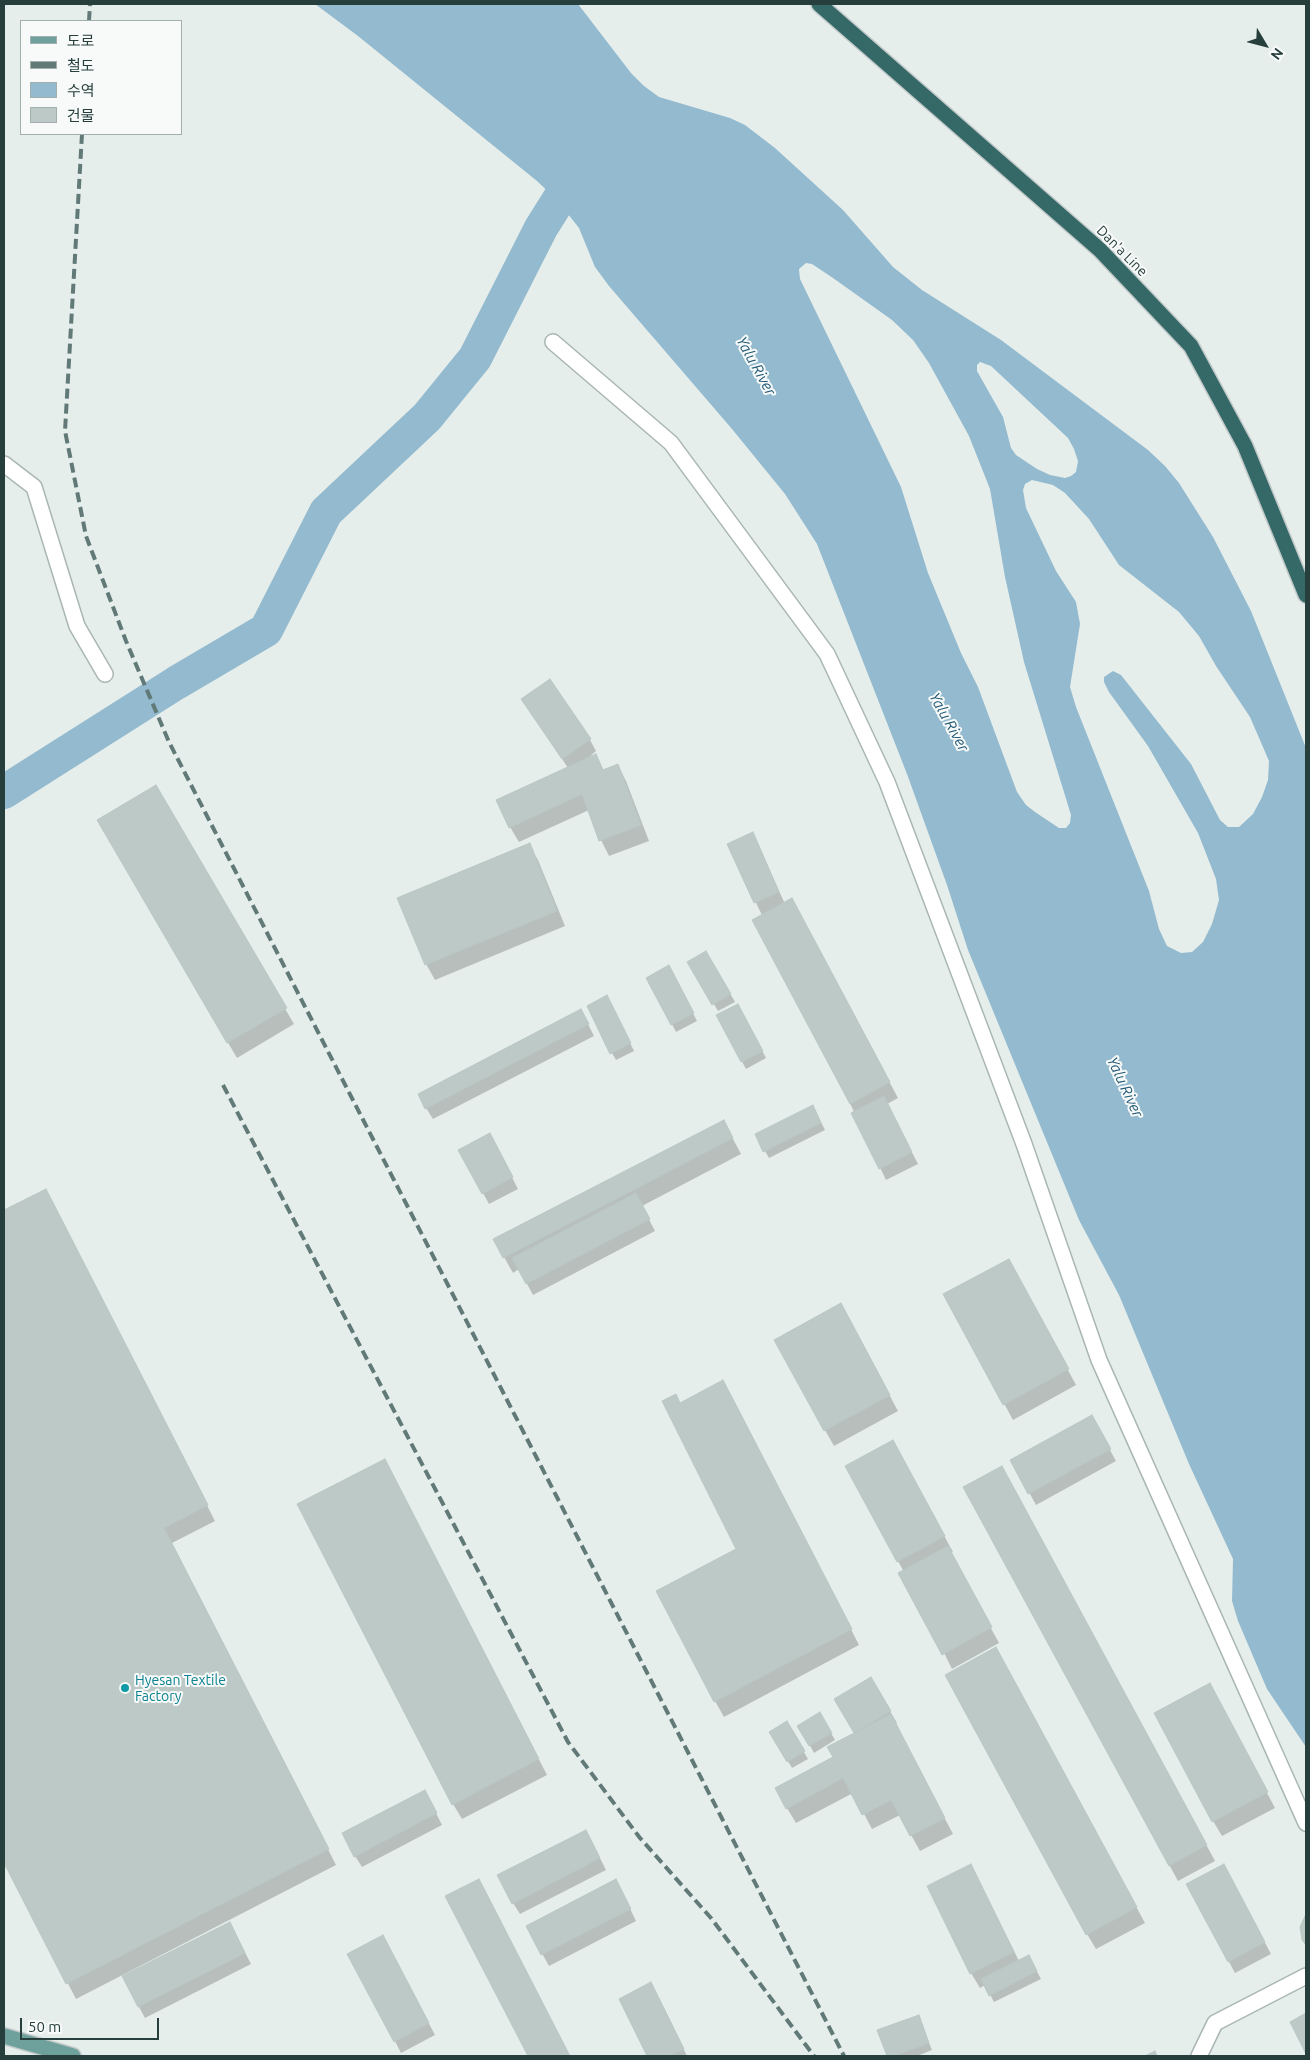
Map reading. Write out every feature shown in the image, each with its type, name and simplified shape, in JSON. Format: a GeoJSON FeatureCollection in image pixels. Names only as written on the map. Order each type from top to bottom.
{"type":"FeatureCollection","features":[{"type":"Feature","properties":{"kind":"highway","name":"Dan'a Line"},"geometry":{"type":"LineString","coordinates":[[820,4],[1100,250],[1191,346],[1245,446],[1306,595]]}},
{"type":"Feature","properties":{"kind":"main road"},"geometry":{"type":"LineString","coordinates":[[4,2036],[73,2056]]}},
{"type":"Feature","properties":{"kind":"street"},"geometry":{"type":"LineString","coordinates":[[553,342],[671,443],[827,654],[888,782],[1024,1144],[1099,1360],[1306,1823]]}},
{"type":"Feature","properties":{"kind":"street"},"geometry":{"type":"LineString","coordinates":[[4,464],[34,487],[77,626],[104,674]]}},
{"type":"Feature","properties":{"kind":"street"},"geometry":{"type":"LineString","coordinates":[[1199,2056],[1215,2023],[1306,1976]]}},
{"type":"Feature","properties":{"kind":"water","name":"Yalu River"},"geometry":{"type":"Polygon","coordinates":[[[315,4],[578,4],[631,73],[644,86],[659,97],[730,118],[745,125],[775,148],[843,210],[893,267],[922,290],[1001,340],[1148,450],[1179,483],[1213,537],[1251,611],[1306,748],[1306,1747],[1267,1689],[1238,1621],[1232,1601],[1233,1559],[1189,1464],[1119,1295],[1079,1220],[968,950],[907,774],[817,544],[785,494],[732,429],[609,286],[595,267],[579,228],[557,200],[537,181],[358,36],[315,4]],[[806,263],[799,269],[800,279],[901,487],[928,573],[961,653],[978,687],[1017,792],[1026,805],[1035,812],[1059,828],[1066,828],[1070,823],[1071,815],[1024,662],[1005,577],[990,489],[969,436],[929,363],[913,340],[892,320],[812,264],[806,263]],[[980,362],[977,365],[977,371],[1003,417],[1011,448],[1016,455],[1050,475],[1065,478],[1076,472],[1078,461],[1068,438],[991,366],[980,362]],[[1032,480],[1025,484],[1023,490],[1026,508],[1056,571],[1076,602],[1080,624],[1070,687],[1076,707],[1149,891],[1159,929],[1167,946],[1181,953],[1192,952],[1203,942],[1212,924],[1219,900],[1216,879],[1198,833],[1148,746],[1109,692],[1104,682],[1104,677],[1113,671],[1121,675],[1191,764],[1220,820],[1228,827],[1239,827],[1253,814],[1268,780],[1269,761],[1250,717],[1216,666],[1199,636],[1179,612],[1119,565],[1089,519],[1065,493],[1053,485],[1032,480]]]}},
{"type":"Feature","properties":{"kind":"building"},"geometry":{"type":"Polygon","coordinates":[[[550,679],[591,739],[562,759],[521,699],[550,679]]]}},
{"type":"Feature","properties":{"kind":"building"},"geometry":{"type":"Polygon","coordinates":[[[596,754],[603,770],[618,764],[641,825],[599,841],[582,794],[509,828],[496,800],[596,754]]]}},
{"type":"Feature","properties":{"kind":"building"},"geometry":{"type":"Polygon","coordinates":[[[156,785],[287,1008],[227,1043],[97,820],[156,785]]]}},
{"type":"Feature","properties":{"kind":"building"},"geometry":{"type":"Polygon","coordinates":[[[753,832],[779,892],[754,903],[727,844],[753,832]]]}},
{"type":"Feature","properties":{"kind":"building"},"geometry":{"type":"Polygon","coordinates":[[[530,843],[557,911],[425,965],[397,898],[530,843]]]}},
{"type":"Feature","properties":{"kind":"building"},"geometry":{"type":"Polygon","coordinates":[[[792,898],[890,1082],[850,1104],[752,920],[792,898]]]}},
{"type":"Feature","properties":{"kind":"building"},"geometry":{"type":"Polygon","coordinates":[[[706,951],[731,994],[712,1005],[687,962],[706,951]]]}},
{"type":"Feature","properties":{"kind":"building"},"geometry":{"type":"Polygon","coordinates":[[[669,965],[694,1013],[671,1025],[646,978],[669,965]]]}},
{"type":"Feature","properties":{"kind":"building"},"geometry":{"type":"Polygon","coordinates":[[[607,995],[631,1043],[610,1054],[587,1006],[607,995]]]}},
{"type":"Feature","properties":{"kind":"building"},"geometry":{"type":"Polygon","coordinates":[[[738,1004],[763,1051],[741,1062],[716,1015],[738,1004]]]}},
{"type":"Feature","properties":{"kind":"building"},"geometry":{"type":"Polygon","coordinates":[[[581,1009],[589,1024],[425,1109],[418,1094],[581,1009]]]}},
{"type":"Feature","properties":{"kind":"building"},"geometry":{"type":"Polygon","coordinates":[[[884,1096],[912,1152],[879,1169],[851,1113],[884,1096]]]}},
{"type":"Feature","properties":{"kind":"building"},"geometry":{"type":"Polygon","coordinates":[[[813,1105],[821,1123],[763,1152],[755,1134],[813,1105]]]}},
{"type":"Feature","properties":{"kind":"building"},"geometry":{"type":"Polygon","coordinates":[[[724,1120],[733,1138],[503,1258],[493,1239],[724,1120]]]}},
{"type":"Feature","properties":{"kind":"building"},"geometry":{"type":"Polygon","coordinates":[[[490,1133],[513,1177],[482,1194],[458,1150],[490,1133]]]}},
{"type":"Feature","properties":{"kind":"building","name":"Hyesan Textile Factory"},"geometry":{"type":"Polygon","coordinates":[[[46,1189],[208,1505],[164,1528],[329,1849],[66,1984],[4,1863],[4,1210],[46,1189]]]}},
{"type":"Feature","properties":{"kind":"building"},"geometry":{"type":"Polygon","coordinates":[[[636,1193],[650,1219],[526,1284],[512,1258],[636,1193]]]}},
{"type":"Feature","properties":{"kind":"building"},"geometry":{"type":"Polygon","coordinates":[[[1009,1259],[1069,1369],[1003,1405],[943,1294],[1009,1259]]]}},
{"type":"Feature","properties":{"kind":"building"},"geometry":{"type":"Polygon","coordinates":[[[841,1303],[890,1395],[824,1431],[774,1340],[841,1303]]]}},
{"type":"Feature","properties":{"kind":"building"},"geometry":{"type":"Polygon","coordinates":[[[723,1380],[852,1629],[714,1702],[656,1591],[736,1549],[662,1401],[676,1394],[680,1403],[723,1380]]]}},
{"type":"Feature","properties":{"kind":"building"},"geometry":{"type":"Polygon","coordinates":[[[1092,1415],[1111,1449],[1028,1494],[1010,1460],[1092,1415]]]}},
{"type":"Feature","properties":{"kind":"building"},"geometry":{"type":"Polygon","coordinates":[[[893,1440],[945,1536],[897,1562],[845,1466],[893,1440]]]}},
{"type":"Feature","properties":{"kind":"building"},"geometry":{"type":"Polygon","coordinates":[[[385,1459],[539,1759],[452,1805],[297,1504],[385,1459]]]}},
{"type":"Feature","properties":{"kind":"building"},"geometry":{"type":"Polygon","coordinates":[[[1002,1466],[1207,1845],[1169,1866],[963,1487],[1002,1466]]]}},
{"type":"Feature","properties":{"kind":"building"},"geometry":{"type":"Polygon","coordinates":[[[948,1546],[992,1627],[942,1655],[898,1573],[948,1546]]]}},
{"type":"Feature","properties":{"kind":"building"},"geometry":{"type":"Polygon","coordinates":[[[996,1647],[1137,1907],[1086,1935],[945,1675],[996,1647]]]}},
{"type":"Feature","properties":{"kind":"building"},"geometry":{"type":"Polygon","coordinates":[[[871,1677],[891,1711],[854,1733],[834,1699],[871,1677]]]}},
{"type":"Feature","properties":{"kind":"building"},"geometry":{"type":"Polygon","coordinates":[[[1210,1683],[1268,1792],[1212,1822],[1154,1713],[1210,1683]]]}},
{"type":"Feature","properties":{"kind":"building"},"geometry":{"type":"Polygon","coordinates":[[[820,1712],[832,1733],[809,1746],[797,1726],[820,1712]]]}},
{"type":"Feature","properties":{"kind":"building"},"geometry":{"type":"Polygon","coordinates":[[[891,1714],[945,1818],[910,1836],[891,1800],[862,1815],[843,1778],[786,1809],[775,1788],[833,1757],[827,1747],[891,1714]]]}},
{"type":"Feature","properties":{"kind":"building"},"geometry":{"type":"Polygon","coordinates":[[[787,1721],[805,1751],[787,1762],[769,1732],[787,1721]]]}},
{"type":"Feature","properties":{"kind":"building"},"geometry":{"type":"Polygon","coordinates":[[[425,1790],[437,1813],[354,1857],[342,1833],[425,1790]]]}},
{"type":"Feature","properties":{"kind":"building"},"geometry":{"type":"Polygon","coordinates":[[[586,1830],[600,1858],[512,1904],[497,1875],[586,1830]]]}},
{"type":"Feature","properties":{"kind":"building"},"geometry":{"type":"Polygon","coordinates":[[[971,1864],[1014,1952],[970,1974],[927,1886],[971,1864]]]}},
{"type":"Feature","properties":{"kind":"building"},"geometry":{"type":"Polygon","coordinates":[[[1224,1864],[1265,1942],[1228,1962],[1186,1884],[1224,1864]]]}},
{"type":"Feature","properties":{"kind":"building"},"geometry":{"type":"Polygon","coordinates":[[[479,1879],[570,2056],[528,2056],[445,1896],[479,1879]]]}},
{"type":"Feature","properties":{"kind":"building"},"geometry":{"type":"Polygon","coordinates":[[[616,1879],[631,1909],[541,1955],[526,1926],[616,1879]]]}},
{"type":"Feature","properties":{"kind":"building"},"geometry":{"type":"Polygon","coordinates":[[[1306,1914],[1306,1945],[1302,1940],[1300,1927],[1306,1914]]]}},
{"type":"Feature","properties":{"kind":"building"},"geometry":{"type":"Polygon","coordinates":[[[230,1922],[245,1953],[138,2007],[122,1976],[230,1922]]]}},
{"type":"Feature","properties":{"kind":"building"},"geometry":{"type":"Polygon","coordinates":[[[383,1935],[429,2023],[394,2042],[347,1954],[383,1935]]]}},
{"type":"Feature","properties":{"kind":"building"},"geometry":{"type":"Polygon","coordinates":[[[1029,1955],[1037,1971],[989,1996],[981,1979],[1029,1955]]]}},
{"type":"Feature","properties":{"kind":"building"},"geometry":{"type":"Polygon","coordinates":[[[651,1982],[684,2049],[670,2056],[647,2056],[619,1999],[651,1982]]]}},
{"type":"Feature","properties":{"kind":"building"},"geometry":{"type":"Polygon","coordinates":[[[1306,2013],[1306,2054],[1290,2022],[1306,2013]]]}},
{"type":"Feature","properties":{"kind":"building"},"geometry":{"type":"Polygon","coordinates":[[[919,2015],[929,2043],[894,2056],[887,2056],[877,2030],[919,2015]]]}},
{"type":"Feature","properties":{"kind":"building"},"geometry":{"type":"Polygon","coordinates":[[[1155,2051],[1157,2056],[1145,2056],[1155,2051]]]}},
{"type":"Feature","properties":{"kind":"waterway"},"geometry":{"type":"LineString","coordinates":[[4,792],[176,683],[266,630],[326,512],[427,417],[475,358],[541,228],[583,161]]}},
{"type":"Feature","properties":{"kind":"railway"},"geometry":{"type":"LineString","coordinates":[[89,20],[90,4]]}},
{"type":"Feature","properties":{"kind":"railway"},"geometry":{"type":"LineString","coordinates":[[82,135],[65,431],[86,536],[126,641],[169,742],[844,2056]]}},
{"type":"Feature","properties":{"kind":"railway"},"geometry":{"type":"LineString","coordinates":[[223,1085],[568,1742],[640,1838],[711,1918],[814,2056]]}},
{"type":"Feature","properties":{"kind":"place","name":"Hyesan Textile Factory"},"geometry":{"type":"Point","coordinates":[125,1688]}}]}
